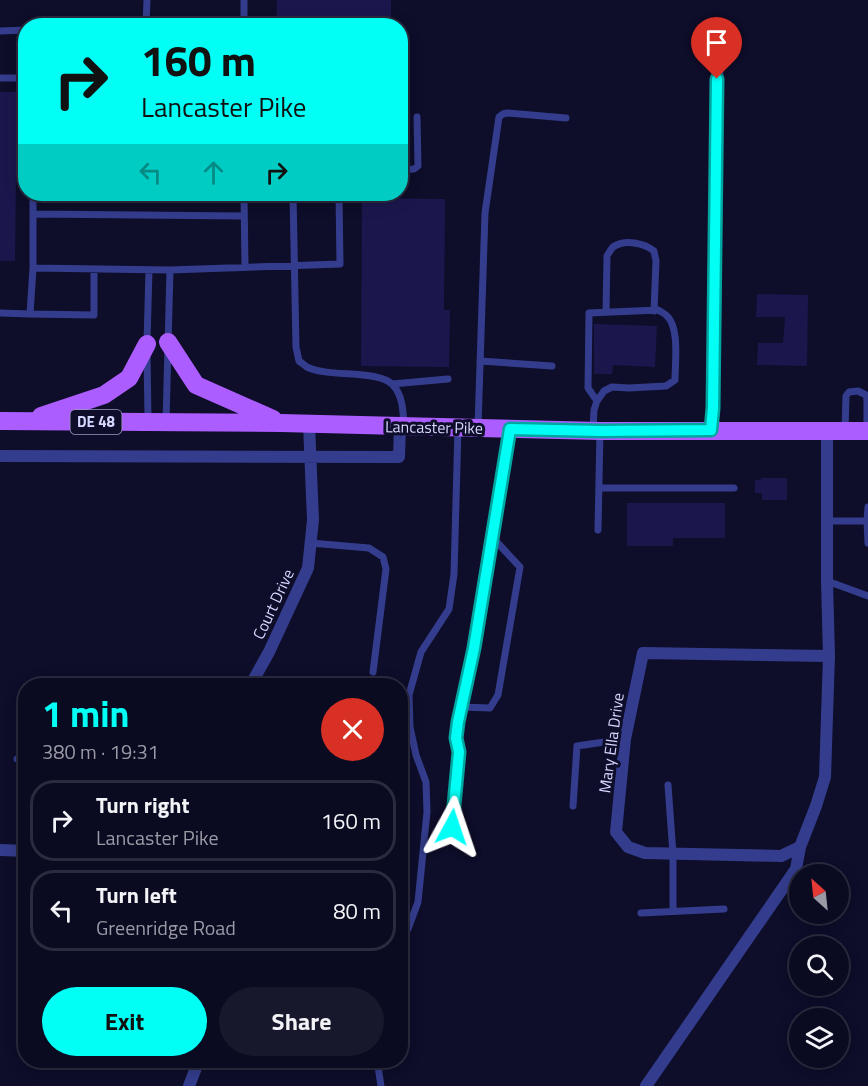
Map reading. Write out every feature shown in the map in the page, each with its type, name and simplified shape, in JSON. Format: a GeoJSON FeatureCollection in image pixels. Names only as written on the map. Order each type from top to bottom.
{"type":"FeatureCollection","features":[{"type":"Feature","properties":{"kind":"main road"},"geometry":{"type":"LineString","coordinates":[[168,342],[196,385],[280,423]]}},
{"type":"Feature","properties":{"kind":"main road"},"geometry":{"type":"LineString","coordinates":[[26,421],[104,395],[129,378],[147,344]]}},
{"type":"Feature","properties":{"kind":"main road","name":"Lancaster Pike"},"geometry":{"type":"LineString","coordinates":[[0,421],[280,423],[596,431],[867,431]]}},
{"type":"Feature","properties":{"kind":"street"},"geometry":{"type":"LineString","coordinates":[[711,430],[718,32]]}},
{"type":"Feature","properties":{"kind":"street","name":"Court Drive"},"geometry":{"type":"LineString","coordinates":[[254,678],[308,568],[313,520],[309,424]]}},
{"type":"Feature","properties":{"kind":"street"},"geometry":{"type":"LineString","coordinates":[[0,456],[399,457],[402,427]]}},
{"type":"Feature","properties":{"kind":"street"},"geometry":{"type":"LineString","coordinates":[[646,1086],[796,869],[800,847],[825,777],[829,656],[827,521],[836,431]]}},
{"type":"Feature","properties":{"kind":"street","name":"Mary Ella Drive"},"geometry":{"type":"LineString","coordinates":[[800,847],[781,856],[645,853],[628,848],[616,832],[626,739],[643,653],[829,656]]}},
{"type":"Feature","properties":{"kind":"street"},"geometry":{"type":"LineString","coordinates":[[0,850],[18,851]]}},
{"type":"Feature","properties":{"kind":"street"},"geometry":{"type":"LineString","coordinates":[[189,1086],[196,1068]]}},
{"type":"Feature","properties":{"kind":"lane"},"geometry":{"type":"LineString","coordinates":[[146,18],[147,0]]}},
{"type":"Feature","properties":{"kind":"lane"},"geometry":{"type":"LineString","coordinates":[[244,0],[244,18]]}},
{"type":"Feature","properties":{"kind":"lane"},"geometry":{"type":"LineString","coordinates":[[0,31],[18,30]]}},
{"type":"Feature","properties":{"kind":"lane"},"geometry":{"type":"LineString","coordinates":[[0,78],[18,78]]}},
{"type":"Feature","properties":{"kind":"lane"},"geometry":{"type":"LineString","coordinates":[[478,428],[485,213],[499,117],[507,113],[566,118]]}},
{"type":"Feature","properties":{"kind":"lane"},"geometry":{"type":"LineString","coordinates":[[408,169],[418,166],[417,117]]}},
{"type":"Feature","properties":{"kind":"lane"},"geometry":{"type":"LineString","coordinates":[[30,314],[33,201]]}},
{"type":"Feature","properties":{"kind":"lane"},"geometry":{"type":"LineString","coordinates":[[244,201],[245,267]]}},
{"type":"Feature","properties":{"kind":"lane"},"geometry":{"type":"LineString","coordinates":[[293,201],[296,347],[299,361],[308,367],[329,372],[380,377],[392,384],[399,393],[403,407],[402,427]]}},
{"type":"Feature","properties":{"kind":"lane"},"geometry":{"type":"LineString","coordinates":[[33,268],[170,270],[340,264],[339,201]]}},
{"type":"Feature","properties":{"kind":"lane"},"geometry":{"type":"LineString","coordinates":[[33,214],[244,216]]}},
{"type":"Feature","properties":{"kind":"lane"},"geometry":{"type":"LineString","coordinates":[[606,312],[607,256],[612,248],[622,244],[636,243],[654,250],[656,261],[654,310]]}},
{"type":"Feature","properties":{"kind":"lane"},"geometry":{"type":"LineString","coordinates":[[0,314],[94,315],[94,269]]}},
{"type":"Feature","properties":{"kind":"lane"},"geometry":{"type":"LineString","coordinates":[[147,422],[149,270]]}},
{"type":"Feature","properties":{"kind":"lane"},"geometry":{"type":"LineString","coordinates":[[166,422],[170,270]]}},
{"type":"Feature","properties":{"kind":"lane"},"geometry":{"type":"LineString","coordinates":[[597,401],[588,388],[589,313],[658,310],[667,315],[673,324],[675,337],[675,380],[666,386],[658,387],[612,387],[604,391],[594,410],[598,530]]}},
{"type":"Feature","properties":{"kind":"lane"},"geometry":{"type":"LineString","coordinates":[[480,361],[552,366]]}},
{"type":"Feature","properties":{"kind":"lane"},"geometry":{"type":"LineString","coordinates":[[392,384],[448,379]]}},
{"type":"Feature","properties":{"kind":"lane"},"geometry":{"type":"LineString","coordinates":[[836,431],[846,396],[853,390],[867,394],[867,431]]}},
{"type":"Feature","properties":{"kind":"lane"},"geometry":{"type":"LineString","coordinates":[[408,928],[417,902],[427,812],[426,782],[416,755],[410,727],[409,695],[421,652],[449,609],[453,574],[458,428]]}},
{"type":"Feature","properties":{"kind":"lane"},"geometry":{"type":"LineString","coordinates":[[452,827],[459,752],[456,738],[458,722],[474,648],[510,429]]}},
{"type":"Feature","properties":{"kind":"lane"},"geometry":{"type":"LineString","coordinates":[[598,488],[734,488]]}},
{"type":"Feature","properties":{"kind":"lane"},"geometry":{"type":"LineString","coordinates":[[868,507],[868,543]]}},
{"type":"Feature","properties":{"kind":"lane"},"geometry":{"type":"LineString","coordinates":[[827,521],[867,521]]}},
{"type":"Feature","properties":{"kind":"lane"},"geometry":{"type":"LineString","coordinates":[[461,707],[490,708],[498,695],[520,567],[493,538]]}},
{"type":"Feature","properties":{"kind":"lane"},"geometry":{"type":"LineString","coordinates":[[310,543],[369,548],[382,556],[386,569],[373,672]]}},
{"type":"Feature","properties":{"kind":"lane"},"geometry":{"type":"LineString","coordinates":[[827,581],[868,596]]}},
{"type":"Feature","properties":{"kind":"lane"},"geometry":{"type":"LineString","coordinates":[[573,806],[577,746],[626,739]]}},
{"type":"Feature","properties":{"kind":"lane"},"geometry":{"type":"LineString","coordinates":[[668,785],[673,854],[673,911]]}},
{"type":"Feature","properties":{"kind":"lane"},"geometry":{"type":"LineString","coordinates":[[641,913],[724,909]]}},
{"type":"Feature","properties":{"kind":"lane"},"geometry":{"type":"LineString","coordinates":[[378,1068],[381,1086]]}},
{"type":"Feature","properties":{"kind":"building"},"geometry":{"type":"Polygon","coordinates":[[[277,0],[391,0],[391,18],[276,18],[277,0]]]}},
{"type":"Feature","properties":{"kind":"building"},"geometry":{"type":"Polygon","coordinates":[[[0,92],[17,92],[15,261],[0,261],[0,92]]]}},
{"type":"Feature","properties":{"kind":"building"},"geometry":{"type":"Polygon","coordinates":[[[445,199],[444,310],[450,310],[449,367],[361,366],[362,201],[445,199]]]}},
{"type":"Feature","properties":{"kind":"building"},"geometry":{"type":"Polygon","coordinates":[[[757,294],[808,295],[807,366],[757,365],[758,343],[783,343],[785,317],[756,317],[757,294]]]}},
{"type":"Feature","properties":{"kind":"building"},"geometry":{"type":"Polygon","coordinates":[[[594,324],[657,326],[655,367],[613,365],[612,374],[594,374],[594,324]]]}},
{"type":"Feature","properties":{"kind":"building"},"geometry":{"type":"Polygon","coordinates":[[[761,478],[787,478],[787,500],[762,500],[762,493],[755,493],[755,480],[761,480],[761,478]]]}},
{"type":"Feature","properties":{"kind":"building"},"geometry":{"type":"Polygon","coordinates":[[[627,503],[725,503],[725,538],[673,538],[673,546],[627,546],[627,503]]]}},
{"type":"Feature","properties":{"kind":"route"},"geometry":{"type":"LineString","coordinates":[[452,827],[459,752],[456,738],[458,722],[474,648],[510,429],[711,430],[717,79]]}}]}
